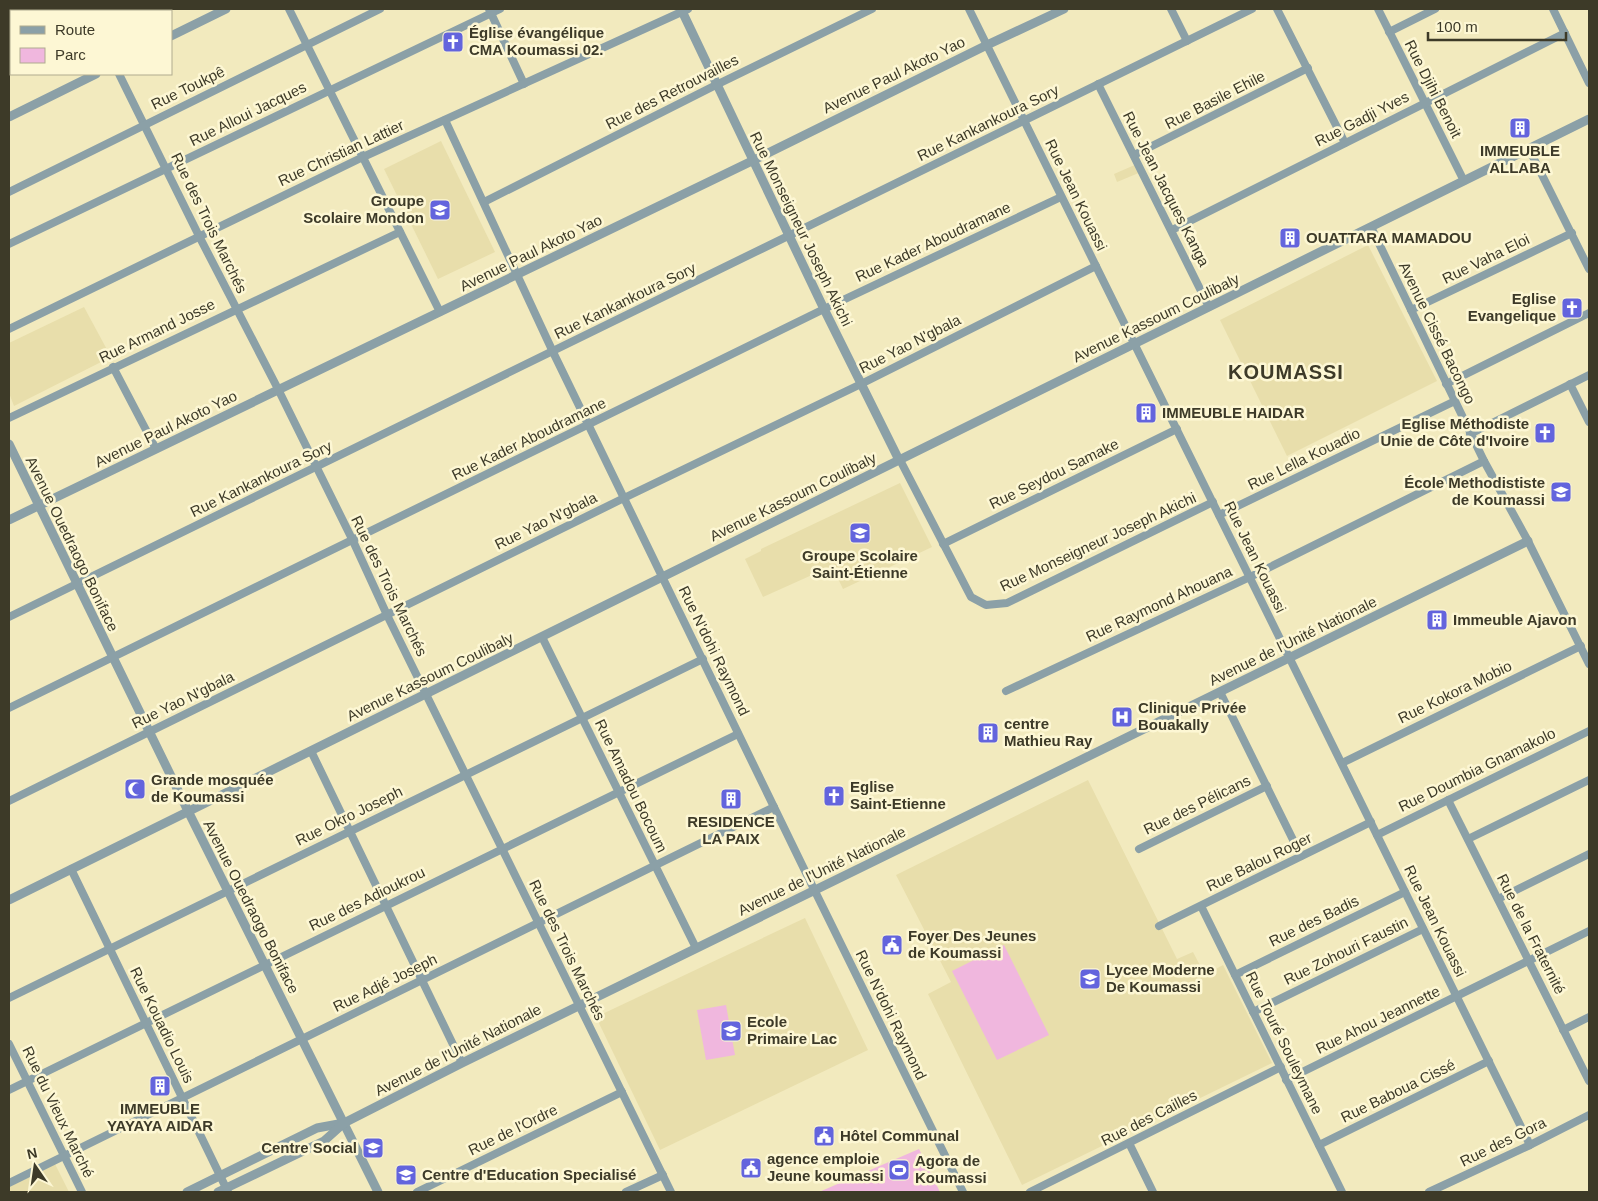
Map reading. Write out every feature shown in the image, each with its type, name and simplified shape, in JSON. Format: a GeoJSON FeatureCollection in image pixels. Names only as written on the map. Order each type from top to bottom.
{"type":"FeatureCollection","features":[{"type":"Feature","properties":{"kind":"street"},"geometry":{"type":"LineString","coordinates":[[172,36],[226,9]]}},
{"type":"Feature","properties":{"kind":"street"},"geometry":{"type":"LineString","coordinates":[[289,9],[440,312]]}},
{"type":"Feature","properties":{"kind":"street","name":"Rue Toukpê"},"geometry":{"type":"LineString","coordinates":[[9,192],[380,9]]}},
{"type":"Feature","properties":{"kind":"street","name":"Rue Alloui Jacques"},"geometry":{"type":"LineString","coordinates":[[9,244],[168,169],[490,11],[500,9]]}},
{"type":"Feature","properties":{"kind":"street","name":"Rue des Retrouvailles"},"geometry":{"type":"LineString","coordinates":[[484,202],[872,9]]}},
{"type":"Feature","properties":{"kind":"street","name":"Rue Jean Kouassi"},"geometry":{"type":"LineString","coordinates":[[969,9],[1530,1145]]}},
{"type":"Feature","properties":{"kind":"street","name":"Avenue Paul Akoto Yao"},"geometry":{"type":"LineString","coordinates":[[9,520],[518,275],[987,44],[1064,9]]}},
{"type":"Feature","properties":{"kind":"street"},"geometry":{"type":"LineString","coordinates":[[1171,9],[1187,41]]}},
{"type":"Feature","properties":{"kind":"street","name":"Rue Kankankoura Sory"},"geometry":{"type":"LineString","coordinates":[[9,617],[1252,9]]}},
{"type":"Feature","properties":{"kind":"street"},"geometry":{"type":"LineString","coordinates":[[1277,9],[1345,143]]}},
{"type":"Feature","properties":{"kind":"street","name":"Rue Djihi Benoit"},"geometry":{"type":"LineString","coordinates":[[1378,9],[1464,181]]}},
{"type":"Feature","properties":{"kind":"street"},"geometry":{"type":"LineString","coordinates":[[1389,32],[1435,9]]}},
{"type":"Feature","properties":{"kind":"street"},"geometry":{"type":"LineString","coordinates":[[1553,9],[1589,83]]}},
{"type":"Feature","properties":{"kind":"street","name":"Rue Monseigneur Joseph Akichi"},"geometry":{"type":"LineString","coordinates":[[684,10],[716,85],[754,160],[824,309],[899,460],[971,597],[986,605],[1007,603],[1213,502]]}},
{"type":"Feature","properties":{"kind":"street","name":"Rue Christian Lattier"},"geometry":{"type":"LineString","coordinates":[[9,329],[364,157],[684,10]]}},
{"type":"Feature","properties":{"kind":"street"},"geometry":{"type":"LineString","coordinates":[[490,11],[524,84]]}},
{"type":"Feature","properties":{"kind":"street","name":"Rue Gadji Yves"},"geometry":{"type":"LineString","coordinates":[[1172,230],[1565,33]]}},
{"type":"Feature","properties":{"kind":"street","name":"Rue Basile Ehile"},"geometry":{"type":"LineString","coordinates":[[1134,155],[1308,68]]}},
{"type":"Feature","properties":{"kind":"street"},"geometry":{"type":"LineString","coordinates":[[9,116],[94,75]]}},
{"type":"Feature","properties":{"kind":"street","name":"Rue des Trois Marchés"},"geometry":{"type":"LineString","coordinates":[[120,75],[278,389],[578,1006],[671,1192]]}},
{"type":"Feature","properties":{"kind":"street","name":"Rue Jean Jacques Kanga"},"geometry":{"type":"LineString","coordinates":[[1098,84],[1210,307]]}},
{"type":"Feature","properties":{"kind":"street","name":"Avenue Kassoum Coulibaly"},"geometry":{"type":"LineString","coordinates":[[9,900],[1589,119]]}},
{"type":"Feature","properties":{"kind":"street","name":"Rue N'dohi Raymond"},"geometry":{"type":"LineString","coordinates":[[445,120],[553,352],[963,1192]]}},
{"type":"Feature","properties":{"kind":"street"},"geometry":{"type":"LineString","coordinates":[[1530,149],[1589,269]]}},
{"type":"Feature","properties":{"kind":"street","name":"Rue Kader Aboudramane"},"geometry":{"type":"LineString","coordinates":[[9,708],[824,309],[1061,197]]}},
{"type":"Feature","properties":{"kind":"street","name":"Avenue Cissé Bacongo"},"geometry":{"type":"LineString","coordinates":[[1371,227],[1470,434],[1528,541],[1589,664]]}},
{"type":"Feature","properties":{"kind":"street","name":"Rue Armand Josse"},"geometry":{"type":"LineString","coordinates":[[9,418],[236,308],[400,232]]}},
{"type":"Feature","properties":{"kind":"street","name":"Rue Vaha Eloi"},"geometry":{"type":"LineString","coordinates":[[1411,310],[1572,233]]}},
{"type":"Feature","properties":{"kind":"street","name":"Rue Yao N'gbala"},"geometry":{"type":"LineString","coordinates":[[9,801],[624,498],[861,384],[1096,266]]}},
{"type":"Feature","properties":{"kind":"street"},"geometry":{"type":"LineString","coordinates":[[1446,384],[1589,313]]}},
{"type":"Feature","properties":{"kind":"street"},"geometry":{"type":"LineString","coordinates":[[114,367],[156,449]]}},
{"type":"Feature","properties":{"kind":"street"},"geometry":{"type":"LineString","coordinates":[[1470,434],[1589,375]]}},
{"type":"Feature","properties":{"kind":"street"},"geometry":{"type":"LineString","coordinates":[[1570,384],[1589,422]]}},
{"type":"Feature","properties":{"kind":"street","name":"Rue Lella Kouadio"},"geometry":{"type":"LineString","coordinates":[[1219,515],[1454,401]]}},
{"type":"Feature","properties":{"kind":"street","name":"Rue Seydou Samake"},"geometry":{"type":"LineString","coordinates":[[943,544],[1177,429]]}},
{"type":"Feature","properties":{"kind":"street","name":"Avenue Ouedraogo Boniface"},"geometry":{"type":"LineString","coordinates":[[9,444],[112,657],[378,1192]]}},
{"type":"Feature","properties":{"kind":"street","name":"Rue Raymond Ahouana"},"geometry":{"type":"LineString","coordinates":[[1006,690],[1250,577],[1484,461]]}},
{"type":"Feature","properties":{"kind":"street","name":"Avenue de l'Unité Nationale"},"geometry":{"type":"LineString","coordinates":[[187,1192],[317,1128],[344,1123],[462,1063],[1528,541]]}},
{"type":"Feature","properties":{"kind":"street","name":"Rue Amadou Bocoum"},"geometry":{"type":"LineString","coordinates":[[542,637],[696,948]]}},
{"type":"Feature","properties":{"kind":"street","name":"Rue Kokora Mobio"},"geometry":{"type":"LineString","coordinates":[[1342,763],[1581,646]]}},
{"type":"Feature","properties":{"kind":"street","name":"Rue Okro Joseph"},"geometry":{"type":"LineString","coordinates":[[9,998],[703,659]]}},
{"type":"Feature","properties":{"kind":"street"},"geometry":{"type":"LineString","coordinates":[[1220,692],[1301,856]]}},
{"type":"Feature","properties":{"kind":"street","name":"Rue Doumbia Gnamakolo"},"geometry":{"type":"LineString","coordinates":[[1377,835],[1589,731]]}},
{"type":"Feature","properties":{"kind":"street","name":"Rue des Adioukrou"},"geometry":{"type":"LineString","coordinates":[[9,1090],[738,734]]}},
{"type":"Feature","properties":{"kind":"street"},"geometry":{"type":"LineString","coordinates":[[311,751],[462,1063]]}},
{"type":"Feature","properties":{"kind":"street"},"geometry":{"type":"LineString","coordinates":[[1468,839],[1589,780]]}},
{"type":"Feature","properties":{"kind":"street","name":"Rue des Pélicans"},"geometry":{"type":"LineString","coordinates":[[1139,849],[1267,786]]}},
{"type":"Feature","properties":{"kind":"street","name":"Rue de la Fraternité"},"geometry":{"type":"LineString","coordinates":[[1448,800],[1589,1081]]}},
{"type":"Feature","properties":{"kind":"street","name":"Rue Adjé Joseph"},"geometry":{"type":"LineString","coordinates":[[9,1183],[774,807]]}},
{"type":"Feature","properties":{"kind":"street","name":"Rue Balou Roger"},"geometry":{"type":"LineString","coordinates":[[1159,926],[1371,822]]}},
{"type":"Feature","properties":{"kind":"street"},"geometry":{"type":"LineString","coordinates":[[1498,899],[1589,854]]}},
{"type":"Feature","properties":{"kind":"street","name":"Rue Kouadio Louis"},"geometry":{"type":"LineString","coordinates":[[71,870],[221,1176],[224,1191]]}},
{"type":"Feature","properties":{"kind":"street","name":"Rue des Badis"},"geometry":{"type":"LineString","coordinates":[[1235,975],[1405,892]]}},
{"type":"Feature","properties":{"kind":"street","name":"Rue Touré Souleymane"},"geometry":{"type":"LineString","coordinates":[[1201,906],[1342,1192]]}},
{"type":"Feature","properties":{"kind":"street","name":"Rue Zohouri Faustin"},"geometry":{"type":"LineString","coordinates":[[1253,1012],[1423,929]]}},
{"type":"Feature","properties":{"kind":"street","name":"Rue Ahou Jeannette"},"geometry":{"type":"LineString","coordinates":[[1286,1080],[1589,931]]}},
{"type":"Feature","properties":{"kind":"street"},"geometry":{"type":"LineString","coordinates":[[1563,1030],[1589,1017]]}},
{"type":"Feature","properties":{"kind":"street","name":"Rue du Vieux Marché"},"geometry":{"type":"LineString","coordinates":[[9,1044],[82,1192]]}},
{"type":"Feature","properties":{"kind":"street","name":"Rue Baboua Cissé"},"geometry":{"type":"LineString","coordinates":[[1319,1145],[1489,1061]]}},
{"type":"Feature","properties":{"kind":"street","name":"Rue des Cailles"},"geometry":{"type":"LineString","coordinates":[[1030,1192],[1281,1067]]}},
{"type":"Feature","properties":{"kind":"street","name":"Rue de l'Ordre"},"geometry":{"type":"LineString","coordinates":[[417,1192],[622,1092]]}},
{"type":"Feature","properties":{"kind":"street","name":"Rue des Gora"},"geometry":{"type":"LineString","coordinates":[[1429,1192],[1589,1115]]}},
{"type":"Feature","properties":{"kind":"street","name":"Avenue de l'Unité Nationale"},"geometry":{"type":"LineString","coordinates":[[224,1191],[324,1141],[344,1123]]}},
{"type":"Feature","properties":{"kind":"street"},"geometry":{"type":"LineString","coordinates":[[1129,1143],[1153,1192]]}},
{"type":"Feature","properties":{"kind":"street"},"geometry":{"type":"LineString","coordinates":[[626,1192],[663,1175]]}},
{"type":"Feature","properties":{"kind":"shaded area","name":"Groupe Scolaire Mondon"},"geometry":{"type":"Polygon","coordinates":[[[441,141],[495,252],[438,279],[384,169],[441,141]]]}},
{"type":"Feature","properties":{"kind":"shaded area"},"geometry":{"type":"Polygon","coordinates":[[[1137,164],[1141,172],[1117,182],[1114,174],[1137,164]]]}},
{"type":"Feature","properties":{"kind":"shaded area"},"geometry":{"type":"Polygon","coordinates":[[[1368,245],[1437,381],[1287,456],[1220,320],[1368,245]]]}},
{"type":"Feature","properties":{"kind":"shaded area"},"geometry":{"type":"Polygon","coordinates":[[[84,307],[111,357],[14,406],[9,393],[9,343],[84,307]]]}},
{"type":"Feature","properties":{"kind":"shaded area","name":"Groupe Scolaire Saint-Étienne"},"geometry":{"type":"Polygon","coordinates":[[[900,483],[932,547],[843,589],[832,566],[763,597],[745,559],[761,551],[761,549],[900,483]]]}},
{"type":"Feature","properties":{"kind":"shaded area","name":"Lycee Moderne De Koumassi"},"geometry":{"type":"Polygon","coordinates":[[[1088,780],[1177,959],[1193,952],[1205,975],[1223,965],[1272,1063],[1022,1185],[928,994],[951,982],[896,875],[1088,780]]]}},
{"type":"Feature","properties":{"kind":"shaded area","name":"Ecole Primaire Lac"},"geometry":{"type":"Polygon","coordinates":[[[805,918],[868,1050],[660,1150],[596,1017],[805,918]]]}},
{"type":"Feature","properties":{"kind":"shaded area"},"geometry":{"type":"Polygon","coordinates":[[[55,1164],[69,1192],[9,1192],[9,1187],[55,1164]]]}},
{"type":"Feature","properties":{"kind":"green space"},"geometry":{"type":"Polygon","coordinates":[[[1004,945],[1049,1035],[997,1060],[952,971],[1004,945]]]}},
{"type":"Feature","properties":{"kind":"green space"},"geometry":{"type":"Polygon","coordinates":[[[726,1005],[735,1055],[706,1060],[697,1010],[726,1005]]]}},
{"type":"Feature","properties":{"kind":"green space","name":"Agora de Koumassi"},"geometry":{"type":"Polygon","coordinates":[[[919,1149],[940,1192],[819,1192],[919,1149]]]}},
{"type":"Feature","properties":{"kind":"place","name":"Église évangélique CMA Koumassi 02."},"geometry":{"type":"Point","coordinates":[453,42]}},
{"type":"Feature","properties":{"kind":"place","name":"IMMEUBLE ALLABA"},"geometry":{"type":"Point","coordinates":[1520,128]}},
{"type":"Feature","properties":{"kind":"place","name":"Groupe Scolaire Mondon"},"geometry":{"type":"Point","coordinates":[440,210]}},
{"type":"Feature","properties":{"kind":"place","name":"OUATTARA MAMADOU"},"geometry":{"type":"Point","coordinates":[1290,238]}},
{"type":"Feature","properties":{"kind":"place","name":"Eglise Evangelique"},"geometry":{"type":"Point","coordinates":[1572,308]}},
{"type":"Feature","properties":{"kind":"place","name":"IMMEUBLE HAIDAR"},"geometry":{"type":"Point","coordinates":[1146,413]}},
{"type":"Feature","properties":{"kind":"place","name":"Eglise Méthodiste Unie de Côte d'Ivoire"},"geometry":{"type":"Point","coordinates":[1545,433]}},
{"type":"Feature","properties":{"kind":"place","name":"École Methodististe de Koumassi"},"geometry":{"type":"Point","coordinates":[1561,492]}},
{"type":"Feature","properties":{"kind":"place","name":"Groupe Scolaire Saint-Étienne"},"geometry":{"type":"Point","coordinates":[860,533]}},
{"type":"Feature","properties":{"kind":"place","name":"Immeuble Ajavon"},"geometry":{"type":"Point","coordinates":[1437,620]}},
{"type":"Feature","properties":{"kind":"place","name":"Clinique Privée Bouakally"},"geometry":{"type":"Point","coordinates":[1122,717]}},
{"type":"Feature","properties":{"kind":"place","name":"centre Mathieu Ray"},"geometry":{"type":"Point","coordinates":[988,733]}},
{"type":"Feature","properties":{"kind":"place","name":"Grande mosquée de Koumassi"},"geometry":{"type":"Point","coordinates":[135,789]}},
{"type":"Feature","properties":{"kind":"place","name":"Eglise Saint-Etienne"},"geometry":{"type":"Point","coordinates":[834,796]}},
{"type":"Feature","properties":{"kind":"place","name":"RESIDENCE LA PAIX"},"geometry":{"type":"Point","coordinates":[731,799]}},
{"type":"Feature","properties":{"kind":"place","name":"Foyer Des Jeunes de Koumassi"},"geometry":{"type":"Point","coordinates":[892,945]}},
{"type":"Feature","properties":{"kind":"place","name":"Lycee Moderne De Koumassi"},"geometry":{"type":"Point","coordinates":[1090,979]}},
{"type":"Feature","properties":{"kind":"place","name":"Ecole Primaire Lac"},"geometry":{"type":"Point","coordinates":[731,1031]}},
{"type":"Feature","properties":{"kind":"place","name":"IMMEUBLE YAYAYA AIDAR"},"geometry":{"type":"Point","coordinates":[160,1086]}},
{"type":"Feature","properties":{"kind":"place","name":"Hôtel Communal"},"geometry":{"type":"Point","coordinates":[824,1136]}},
{"type":"Feature","properties":{"kind":"place","name":"Centre Social"},"geometry":{"type":"Point","coordinates":[373,1148]}},
{"type":"Feature","properties":{"kind":"place","name":"agence emploie Jeune koumassi"},"geometry":{"type":"Point","coordinates":[751,1168]}},
{"type":"Feature","properties":{"kind":"place","name":"Agora de Koumassi"},"geometry":{"type":"Point","coordinates":[899,1170]}},
{"type":"Feature","properties":{"kind":"place","name":"Centre d'Education Specialisé"},"geometry":{"type":"Point","coordinates":[406,1175]}},
{"type":"Feature","properties":{"kind":"district","name":"KOUMASSI"},"geometry":{"type":"Point","coordinates":[1286,372]}}]}
